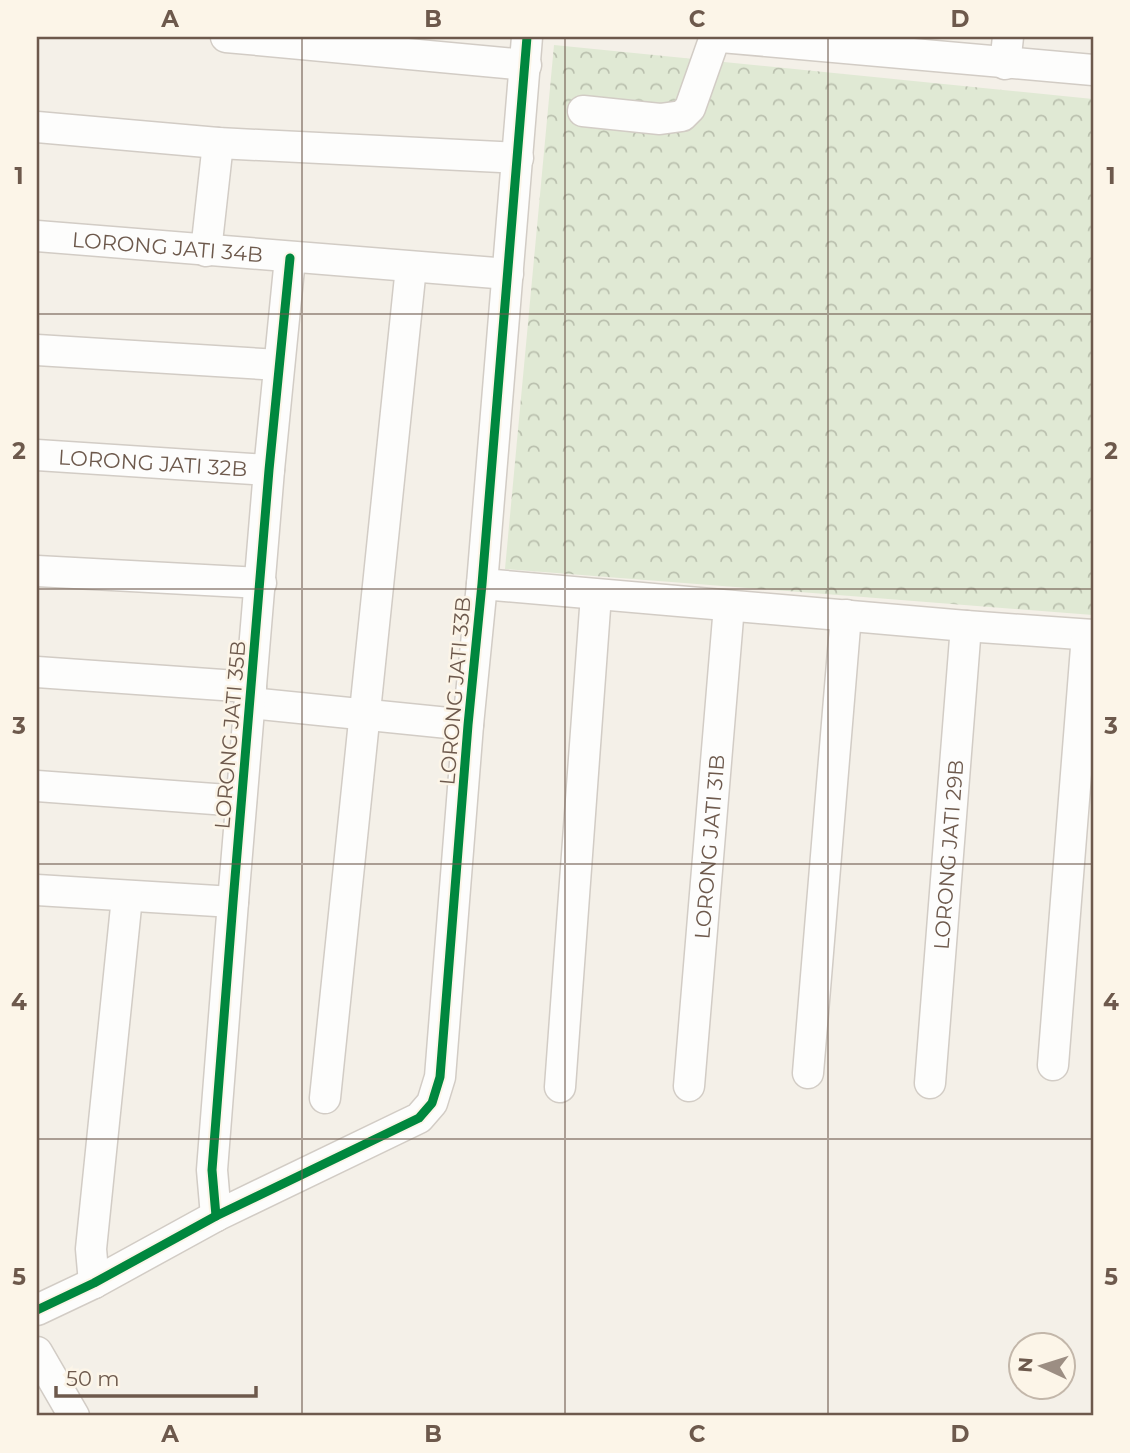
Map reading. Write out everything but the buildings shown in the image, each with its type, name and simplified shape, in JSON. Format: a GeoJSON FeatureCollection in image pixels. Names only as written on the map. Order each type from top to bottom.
{"type":"FeatureCollection","features":[{"type":"Feature","properties":{"kind":"street","name":"LORONG JATI 33B"},"geometry":{"type":"LineString","coordinates":[[37,1310],[94,1283],[216,1216],[419,1118],[432,1103],[440,1077],[526,51],[226,37]]}},
{"type":"Feature","properties":{"kind":"street"},"geometry":{"type":"LineString","coordinates":[[583,111],[660,119],[682,116],[690,108],[715,37]]}},
{"type":"Feature","properties":{"kind":"street"},"geometry":{"type":"LineString","coordinates":[[721,37],[1007,50],[1093,70]]}},
{"type":"Feature","properties":{"kind":"street"},"geometry":{"type":"LineString","coordinates":[[37,127],[218,143],[518,158]]}},
{"type":"Feature","properties":{"kind":"street"},"geometry":{"type":"LineString","coordinates":[[206,251],[218,143]]}},
{"type":"Feature","properties":{"kind":"street","name":"LORONG JATI 34B"},"geometry":{"type":"LineString","coordinates":[[37,236],[508,274]]}},
{"type":"Feature","properties":{"kind":"street","name":"LORONG JATI 35B"},"geometry":{"type":"LineString","coordinates":[[216,1216],[212,1170],[269,470],[290,258]]}},
{"type":"Feature","properties":{"kind":"street"},"geometry":{"type":"LineString","coordinates":[[325,1098],[411,267]]}},
{"type":"Feature","properties":{"kind":"street"},"geometry":{"type":"LineString","coordinates":[[37,350],[279,365]]}},
{"type":"Feature","properties":{"kind":"street","name":"LORONG JATI 32B"},"geometry":{"type":"LineString","coordinates":[[37,455],[269,470]]}},
{"type":"Feature","properties":{"kind":"street"},"geometry":{"type":"LineString","coordinates":[[37,571],[261,583]]}},
{"type":"Feature","properties":{"kind":"street"},"geometry":{"type":"LineString","coordinates":[[482,584],[1090,635],[1052,1065]]}},
{"type":"Feature","properties":{"kind":"street"},"geometry":{"type":"LineString","coordinates":[[560,1087],[596,595]]}},
{"type":"Feature","properties":{"kind":"street","name":"LORONG JATI 31B"},"geometry":{"type":"LineString","coordinates":[[689,1086],[729,606]]}},
{"type":"Feature","properties":{"kind":"street"},"geometry":{"type":"LineString","coordinates":[[808,1073],[846,615]]}},
{"type":"Feature","properties":{"kind":"street","name":"LORONG JATI 29B"},"geometry":{"type":"LineString","coordinates":[[930,1083],[966,626]]}},
{"type":"Feature","properties":{"kind":"street"},"geometry":{"type":"LineString","coordinates":[[37,673],[250,695],[365,715],[468,725]]}},
{"type":"Feature","properties":{"kind":"street"},"geometry":{"type":"LineString","coordinates":[[37,786],[241,801]]}},
{"type":"Feature","properties":{"kind":"street"},"geometry":{"type":"LineString","coordinates":[[37,890],[233,902]]}},
{"type":"Feature","properties":{"kind":"street"},"geometry":{"type":"LineString","coordinates":[[94,1283],[91,1249],[127,897]]}},
{"type":"Feature","properties":{"kind":"street"},"geometry":{"type":"LineString","coordinates":[[37,1352],[74,1416]]}},
{"type":"Feature","properties":{"kind":"green space"},"geometry":{"type":"Polygon","coordinates":[[[554,45],[1093,99],[1093,615],[505,569],[554,45]]]}},
{"type":"Feature","properties":{"kind":"cycle path"},"geometry":{"type":"LineString","coordinates":[[37,1310],[94,1283],[216,1216],[419,1118],[432,1103],[440,1077],[527,37]]}},
{"type":"Feature","properties":{"kind":"cycle path"},"geometry":{"type":"LineString","coordinates":[[216,1216],[212,1170],[269,470],[290,258]]}}]}
